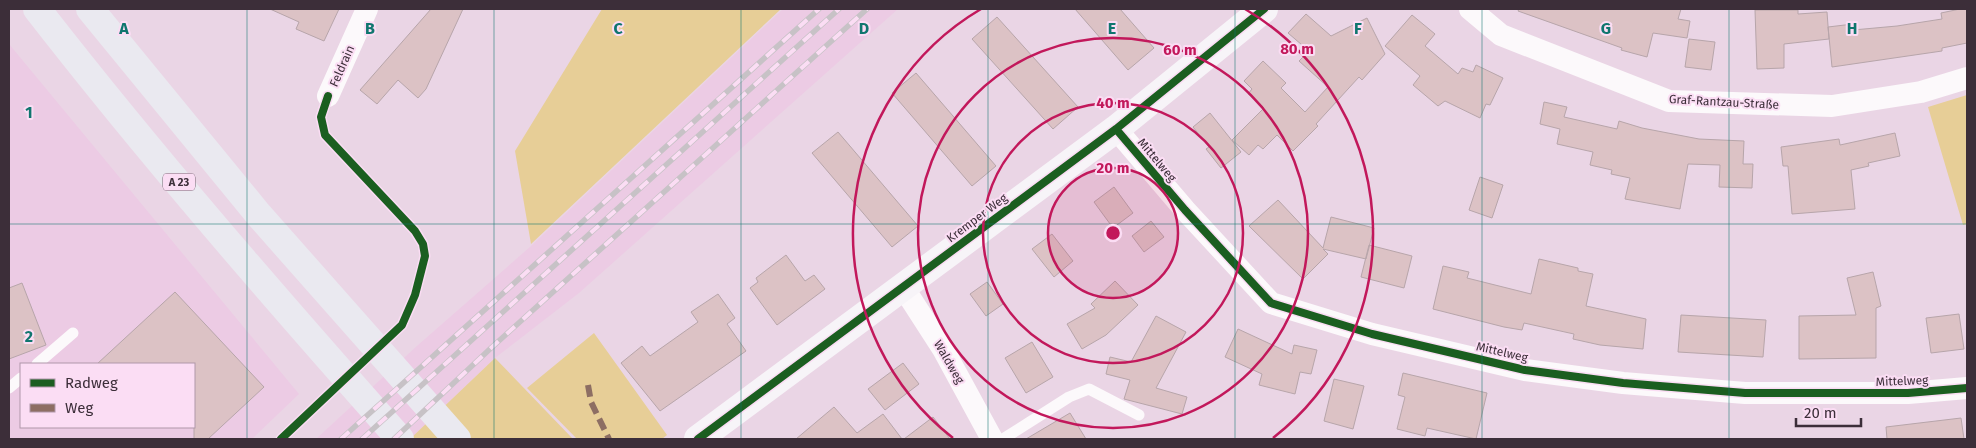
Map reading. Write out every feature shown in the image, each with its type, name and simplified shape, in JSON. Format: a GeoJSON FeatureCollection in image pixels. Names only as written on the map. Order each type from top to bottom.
{"type":"FeatureCollection","features":[{"type":"Feature","properties":{"kind":"highway","name":"A 23"},"geometry":{"type":"LineString","coordinates":[[37,9],[164,164],[324,353],[400,439]]}},
{"type":"Feature","properties":{"kind":"highway"},"geometry":{"type":"LineString","coordinates":[[90,9],[258,214],[454,436]]}},
{"type":"Feature","properties":{"kind":"street","name":"Feldrain"},"geometry":{"type":"LineString","coordinates":[[328,96],[367,9]]}},
{"type":"Feature","properties":{"kind":"street","name":"Kremper Weg"},"geometry":{"type":"LineString","coordinates":[[698,439],[1116,129],[1264,9]]}},
{"type":"Feature","properties":{"kind":"street","name":"Graf-Rantzau-Straße"},"geometry":{"type":"LineString","coordinates":[[1470,9],[1501,35],[1669,101],[1832,106],[1921,92],[1967,78]]}},
{"type":"Feature","properties":{"kind":"street","name":"Mittelweg"},"geometry":{"type":"LineString","coordinates":[[1116,129],[1185,210],[1271,303],[1362,331],[1525,370],[1622,383],[1745,393],[1908,393],[1967,388]]}},
{"type":"Feature","properties":{"kind":"street","name":"Waldweg"},"geometry":{"type":"LineString","coordinates":[[903,288],[943,349],[992,439]]}},
{"type":"Feature","properties":{"kind":"lane"},"geometry":{"type":"LineString","coordinates":[[38,363],[73,333]]}},
{"type":"Feature","properties":{"kind":"lane"},"geometry":{"type":"LineString","coordinates":[[9,388],[20,379]]}},
{"type":"Feature","properties":{"kind":"lane"},"geometry":{"type":"LineString","coordinates":[[1003,439],[1069,397],[1089,389],[1139,415]]}},
{"type":"Feature","properties":{"kind":"shaded area"},"geometry":{"type":"Polygon","coordinates":[[[602,9],[781,9],[531,244],[515,151],[602,9]]]}},
{"type":"Feature","properties":{"kind":"shaded area"},"geometry":{"type":"Polygon","coordinates":[[[783,9],[898,9],[579,293],[495,358],[410,439],[316,439],[418,345],[531,246],[783,9]]]}},
{"type":"Feature","properties":{"kind":"shaded area"},"geometry":{"type":"Polygon","coordinates":[[[9,44],[299,394],[252,439],[9,439],[9,44]]]}},
{"type":"Feature","properties":{"kind":"shaded area"},"geometry":{"type":"Polygon","coordinates":[[[1967,95],[1967,224],[1963,225],[1928,107],[1967,95]]]}},
{"type":"Feature","properties":{"kind":"shaded area"},"geometry":{"type":"Polygon","coordinates":[[[594,333],[667,435],[662,439],[577,439],[527,388],[594,333]]]}},
{"type":"Feature","properties":{"kind":"shaded area"},"geometry":{"type":"Polygon","coordinates":[[[495,358],[573,439],[410,439],[495,358]]]}},
{"type":"Feature","properties":{"kind":"building"},"geometry":{"type":"Polygon","coordinates":[[[270,9],[339,9],[324,41],[296,29],[299,22],[270,9]]]}},
{"type":"Feature","properties":{"kind":"building"},"geometry":{"type":"Polygon","coordinates":[[[431,9],[463,9],[426,89],[418,98],[398,80],[377,104],[360,90],[431,9]]]}},
{"type":"Feature","properties":{"kind":"building"},"geometry":{"type":"Polygon","coordinates":[[[1075,9],[1120,9],[1154,48],[1128,70],[1075,9]]]}},
{"type":"Feature","properties":{"kind":"building"},"geometry":{"type":"Polygon","coordinates":[[[1519,9],[1681,9],[1678,19],[1690,21],[1687,38],[1653,33],[1647,57],[1621,50],[1622,48],[1518,11],[1519,9]]]}},
{"type":"Feature","properties":{"kind":"building"},"geometry":{"type":"Polygon","coordinates":[[[1967,9],[1967,43],[1942,48],[1942,51],[1832,67],[1828,27],[1853,24],[1853,30],[1897,26],[1942,19],[1941,13],[1967,9]]]}},
{"type":"Feature","properties":{"kind":"building"},"geometry":{"type":"Polygon","coordinates":[[[1755,10],[1798,10],[1798,14],[1827,12],[1829,39],[1784,44],[1784,68],[1757,69],[1755,10]]]}},
{"type":"Feature","properties":{"kind":"building"},"geometry":{"type":"Polygon","coordinates":[[[1306,14],[1331,36],[1367,18],[1385,54],[1362,80],[1359,77],[1316,124],[1318,126],[1293,151],[1277,135],[1263,149],[1258,145],[1249,155],[1232,140],[1264,108],[1248,94],[1252,89],[1244,81],[1263,61],[1286,83],[1281,88],[1305,112],[1328,87],[1299,61],[1309,51],[1288,33],[1306,14]]]}},
{"type":"Feature","properties":{"kind":"building"},"geometry":{"type":"Polygon","coordinates":[[[1412,15],[1435,34],[1425,46],[1458,74],[1462,68],[1473,72],[1476,65],[1503,78],[1490,105],[1486,104],[1480,118],[1445,101],[1438,106],[1413,85],[1420,76],[1385,46],[1412,15]]]}},
{"type":"Feature","properties":{"kind":"building"},"geometry":{"type":"Polygon","coordinates":[[[997,17],[1078,107],[1053,129],[972,39],[997,17]]]}},
{"type":"Feature","properties":{"kind":"building"},"geometry":{"type":"Polygon","coordinates":[[[1689,39],[1715,42],[1711,70],[1685,67],[1689,39]]]}},
{"type":"Feature","properties":{"kind":"building"},"geometry":{"type":"Polygon","coordinates":[[[916,73],[996,166],[972,186],[892,93],[916,73]]]}},
{"type":"Feature","properties":{"kind":"building"},"geometry":{"type":"Polygon","coordinates":[[[1544,102],[1567,107],[1564,117],[1617,129],[1619,121],[1642,128],[1699,139],[1744,141],[1743,164],[1753,164],[1752,188],[1719,187],[1720,165],[1688,164],[1680,209],[1625,199],[1630,178],[1611,174],[1612,170],[1590,165],[1593,152],[1557,144],[1560,129],[1540,124],[1544,102]]]}},
{"type":"Feature","properties":{"kind":"building"},"geometry":{"type":"Polygon","coordinates":[[[1210,113],[1241,152],[1221,168],[1206,149],[1209,147],[1193,127],[1210,113]]]}},
{"type":"Feature","properties":{"kind":"building"},"geometry":{"type":"Polygon","coordinates":[[[838,132],[918,226],[892,247],[812,153],[838,132]]]}},
{"type":"Feature","properties":{"kind":"building"},"geometry":{"type":"Polygon","coordinates":[[[1895,133],[1900,156],[1868,163],[1869,166],[1851,170],[1855,209],[1792,214],[1788,166],[1783,166],[1781,147],[1839,139],[1840,145],[1895,133]]]}},
{"type":"Feature","properties":{"kind":"building"},"geometry":{"type":"Polygon","coordinates":[[[1480,177],[1503,185],[1492,218],[1469,210],[1480,177]]]}},
{"type":"Feature","properties":{"kind":"building"},"geometry":{"type":"Polygon","coordinates":[[[1114,187],[1133,213],[1113,228],[1094,202],[1114,187]]]}},
{"type":"Feature","properties":{"kind":"building"},"geometry":{"type":"Polygon","coordinates":[[[1278,200],[1323,248],[1331,217],[1374,228],[1366,259],[1323,249],[1328,254],[1303,279],[1249,226],[1278,200]]]}},
{"type":"Feature","properties":{"kind":"building"},"geometry":{"type":"Polygon","coordinates":[[[1151,221],[1164,237],[1144,252],[1132,236],[1151,221]]]}},
{"type":"Feature","properties":{"kind":"building"},"geometry":{"type":"Polygon","coordinates":[[[1052,234],[1073,261],[1054,277],[1032,249],[1052,234]]]}},
{"type":"Feature","properties":{"kind":"building"},"geometry":{"type":"Polygon","coordinates":[[[1369,245],[1412,256],[1404,288],[1361,277],[1369,245]]]}},
{"type":"Feature","properties":{"kind":"building"},"geometry":{"type":"Polygon","coordinates":[[[786,255],[805,281],[814,275],[825,289],[777,325],[750,288],[758,282],[756,278],[786,255]]]}},
{"type":"Feature","properties":{"kind":"building"},"geometry":{"type":"Polygon","coordinates":[[[1539,259],[1578,268],[1578,271],[1593,274],[1586,306],[1646,319],[1643,349],[1600,345],[1573,339],[1574,334],[1524,323],[1522,330],[1504,327],[1433,309],[1443,266],[1469,272],[1467,278],[1531,294],[1539,259]]]}},
{"type":"Feature","properties":{"kind":"building"},"geometry":{"type":"Polygon","coordinates":[[[1873,272],[1881,306],[1876,308],[1876,358],[1799,359],[1799,316],[1856,315],[1847,278],[1873,272]]]}},
{"type":"Feature","properties":{"kind":"building"},"geometry":{"type":"Polygon","coordinates":[[[1115,281],[1138,305],[1106,335],[1082,349],[1067,324],[1095,308],[1091,304],[1115,281]]]}},
{"type":"Feature","properties":{"kind":"building"},"geometry":{"type":"Polygon","coordinates":[[[987,282],[1003,304],[986,316],[970,294],[987,282]]]}},
{"type":"Feature","properties":{"kind":"building"},"geometry":{"type":"Polygon","coordinates":[[[22,283],[46,345],[9,359],[9,288],[22,283]]]}},
{"type":"Feature","properties":{"kind":"building"},"geometry":{"type":"Polygon","coordinates":[[[175,292],[264,387],[208,439],[194,439],[195,363],[98,363],[175,292]]]}},
{"type":"Feature","properties":{"kind":"building"},"geometry":{"type":"Polygon","coordinates":[[[718,294],[735,318],[727,324],[746,351],[660,411],[621,363],[642,346],[650,356],[698,322],[691,312],[718,294]]]}},
{"type":"Feature","properties":{"kind":"building"},"geometry":{"type":"Polygon","coordinates":[[[1959,314],[1964,349],[1931,353],[1926,318],[1959,314]]]}},
{"type":"Feature","properties":{"kind":"building"},"geometry":{"type":"Polygon","coordinates":[[[1681,315],[1766,320],[1763,357],[1678,352],[1681,315]]]}},
{"type":"Feature","properties":{"kind":"building"},"geometry":{"type":"Polygon","coordinates":[[[1156,316],[1186,332],[1156,388],[1187,397],[1182,414],[1124,399],[1130,380],[1106,374],[1110,357],[1131,362],[1156,316]]]}},
{"type":"Feature","properties":{"kind":"building"},"geometry":{"type":"Polygon","coordinates":[[[1238,329],[1292,354],[1294,345],[1317,350],[1311,374],[1300,372],[1295,394],[1259,385],[1262,374],[1225,357],[1238,329]]]}},
{"type":"Feature","properties":{"kind":"building"},"geometry":{"type":"Polygon","coordinates":[[[1032,342],[1053,377],[1026,393],[1005,358],[1032,342]]]}},
{"type":"Feature","properties":{"kind":"building"},"geometry":{"type":"Polygon","coordinates":[[[903,363],[919,384],[885,410],[868,389],[903,363]]]}},
{"type":"Feature","properties":{"kind":"building"},"geometry":{"type":"Polygon","coordinates":[[[1403,373],[1487,393],[1476,439],[1427,428],[1425,436],[1397,429],[1405,397],[1398,395],[1403,373]]]}},
{"type":"Feature","properties":{"kind":"building"},"geometry":{"type":"Polygon","coordinates":[[[1334,379],[1364,386],[1353,429],[1324,421],[1334,379]]]}},
{"type":"Feature","properties":{"kind":"building"},"geometry":{"type":"Polygon","coordinates":[[[834,407],[857,433],[883,414],[902,439],[796,439],[834,407]]]}},
{"type":"Feature","properties":{"kind":"building"},"geometry":{"type":"Polygon","coordinates":[[[1070,413],[1086,439],[1026,439],[1070,413]]]}},
{"type":"Feature","properties":{"kind":"building"},"geometry":{"type":"Polygon","coordinates":[[[933,417],[950,439],[904,439],[933,417]]]}},
{"type":"Feature","properties":{"kind":"building"},"geometry":{"type":"Polygon","coordinates":[[[1961,418],[1964,439],[1887,439],[1886,427],[1961,418]]]}},
{"type":"Feature","properties":{"kind":"railway"},"geometry":{"type":"LineString","coordinates":[[341,439],[819,9]]}},
{"type":"Feature","properties":{"kind":"railway"},"geometry":{"type":"LineString","coordinates":[[362,439],[839,9]]}},
{"type":"Feature","properties":{"kind":"railway"},"geometry":{"type":"LineString","coordinates":[[394,439],[491,348],[867,9]]}},
{"type":"Feature","properties":{"kind":"marked path"},"geometry":{"type":"LineString","coordinates":[[588,385],[591,402],[609,439]]}},
{"type":"Feature","properties":{"kind":"cycle path"},"geometry":{"type":"LineString","coordinates":[[698,439],[1116,129],[1264,9]]}},
{"type":"Feature","properties":{"kind":"cycle path"},"geometry":{"type":"LineString","coordinates":[[281,439],[402,325],[415,295],[425,256],[423,244],[415,231],[325,135],[321,117],[328,96]]}},
{"type":"Feature","properties":{"kind":"cycle path"},"geometry":{"type":"LineString","coordinates":[[1116,129],[1185,210],[1271,303],[1372,334],[1525,370],[1623,383],[1745,393],[1908,393],[1967,388]]}}]}
